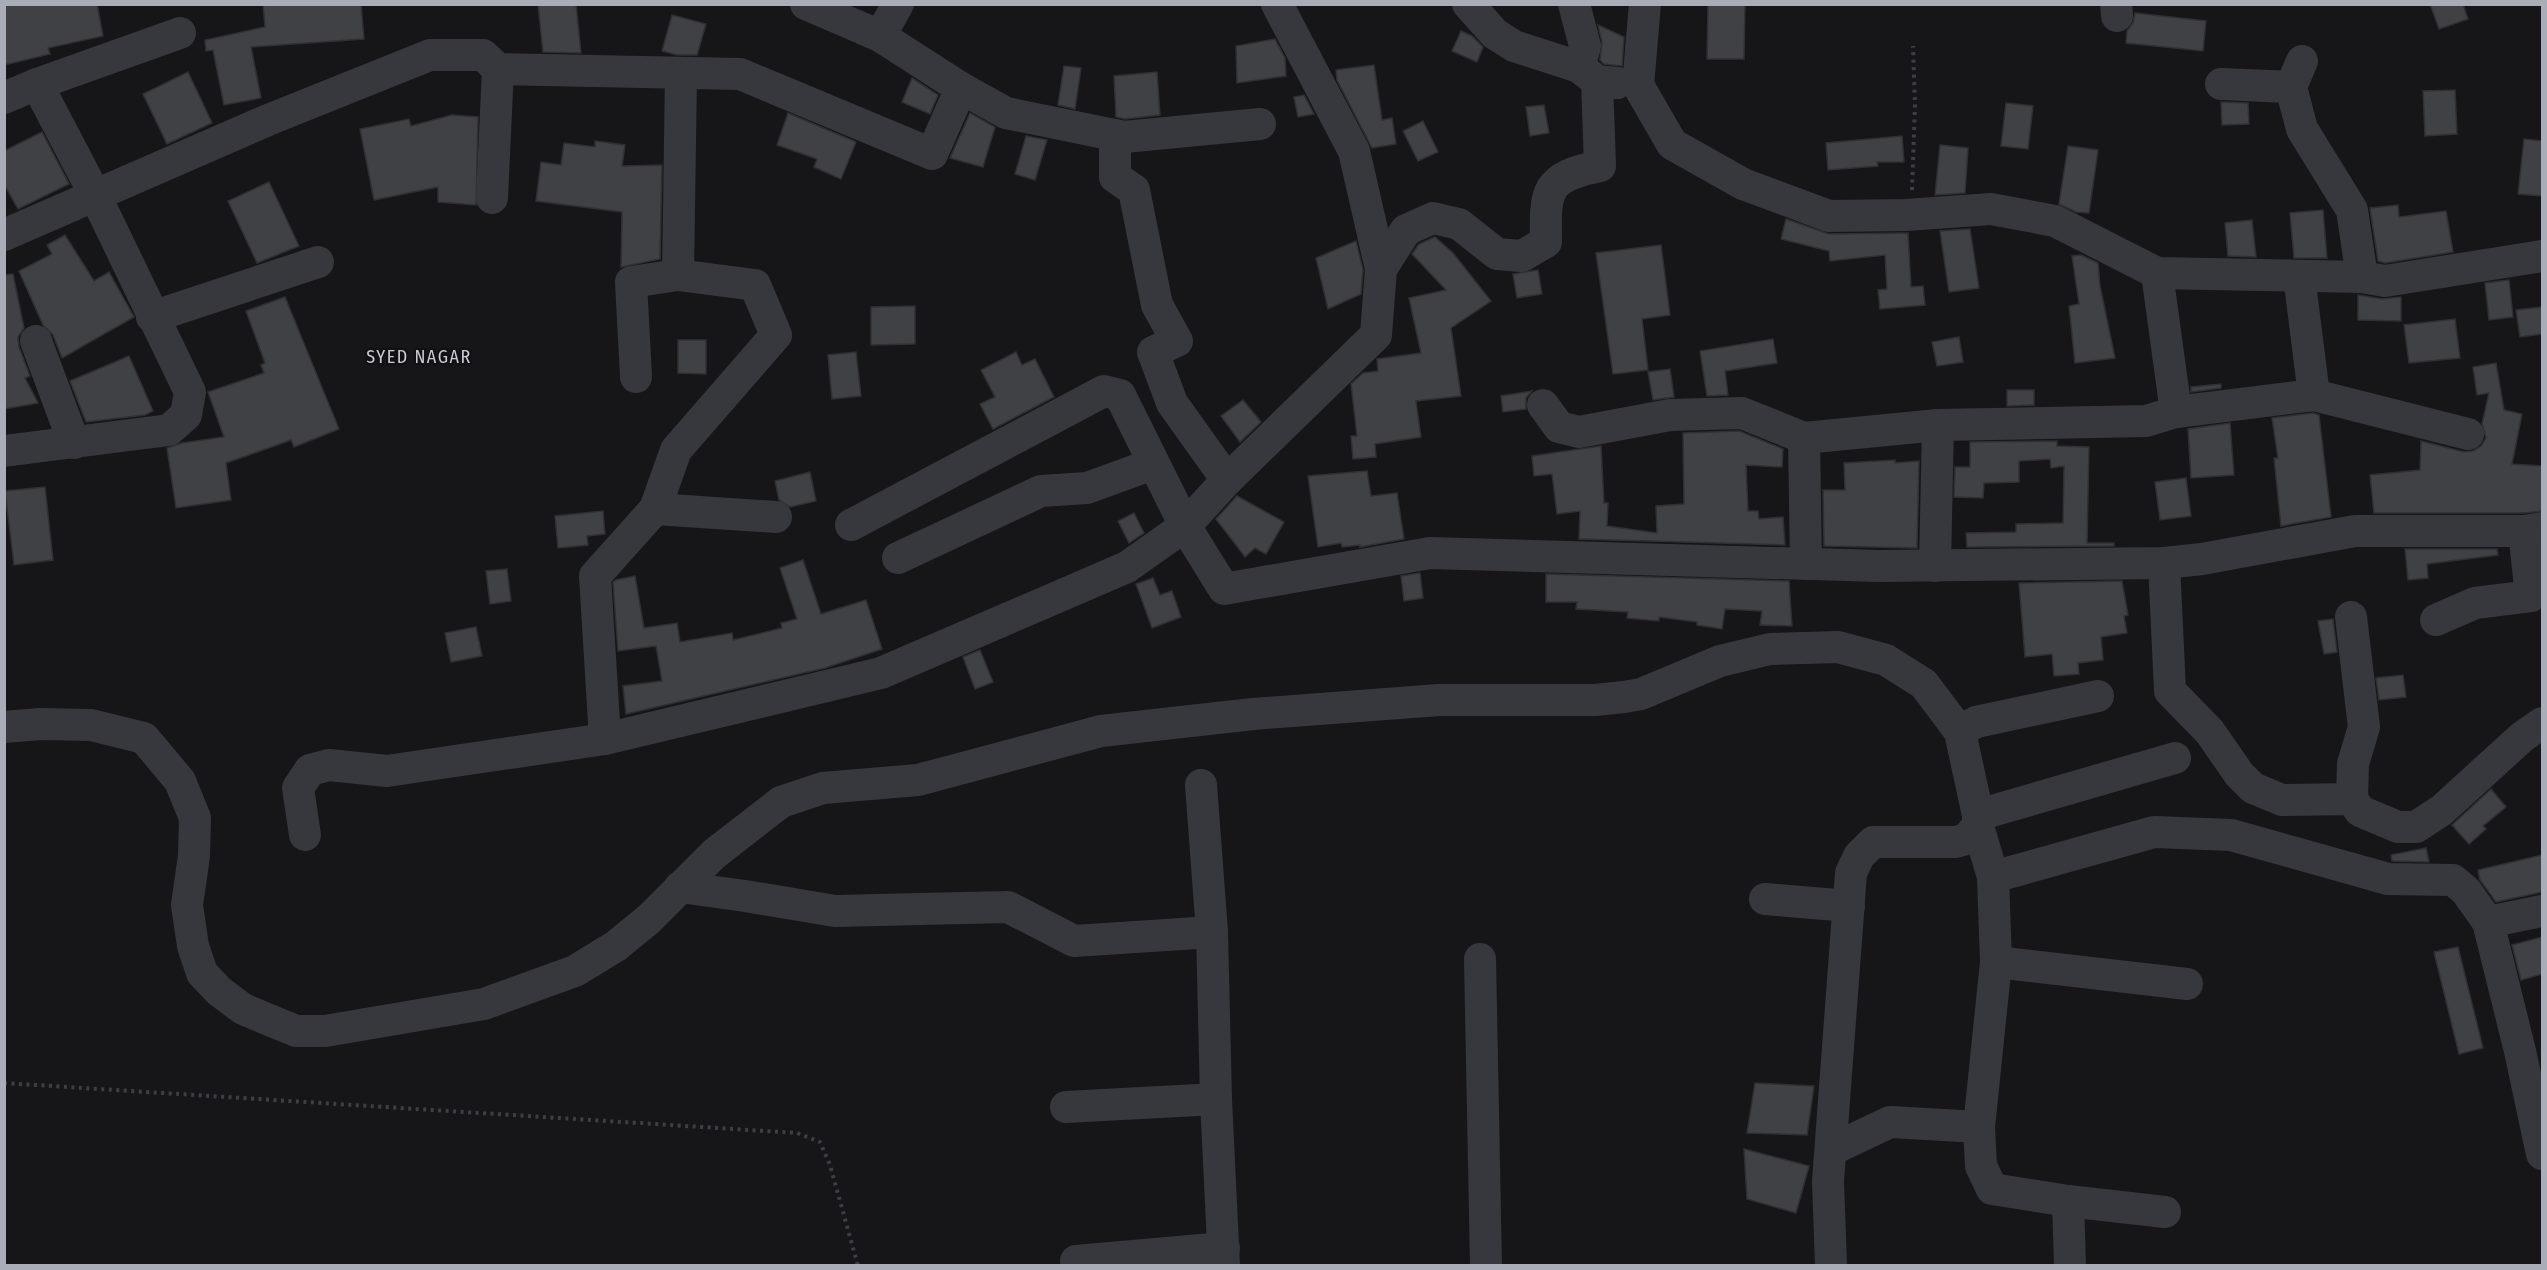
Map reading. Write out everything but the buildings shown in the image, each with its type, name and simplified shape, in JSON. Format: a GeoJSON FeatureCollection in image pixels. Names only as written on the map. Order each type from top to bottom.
{"type":"FeatureCollection","features":[{"type":"Feature","properties":{"kind":"street"},"geometry":{"type":"LineString","coordinates":[[807,4],[880,36],[961,88],[1006,113],[1124,137],[1260,124]]}},
{"type":"Feature","properties":{"kind":"street"},"geometry":{"type":"LineString","coordinates":[[880,36],[898,4]]}},
{"type":"Feature","properties":{"kind":"street"},"geometry":{"type":"LineString","coordinates":[[305,835],[298,788],[310,770],[329,765],[387,771],[605,739],[881,673],[1126,567],[1185,526],[1227,480],[1376,335],[1381,269],[1354,152],[1277,4]]}},
{"type":"Feature","properties":{"kind":"street"},"geometry":{"type":"LineString","coordinates":[[1468,4],[1496,34],[1514,46],[1588,74],[1638,85]]}},
{"type":"Feature","properties":{"kind":"street"},"geometry":{"type":"LineString","coordinates":[[1381,269],[1406,230],[1433,218],[1459,224],[1497,254],[1522,256],[1546,242],[1545,202],[1557,180],[1581,170],[1600,166],[1585,46],[1574,4]]}},
{"type":"Feature","properties":{"kind":"street"},"geometry":{"type":"LineString","coordinates":[[1645,4],[1638,85],[1672,144],[1743,184],[1829,216],[1911,215],[1991,208],[2055,221],[2157,273],[2362,277],[2385,281],[2542,256]]}},
{"type":"Feature","properties":{"kind":"street"},"geometry":{"type":"LineString","coordinates":[[4,98],[180,33]]}},
{"type":"Feature","properties":{"kind":"street"},"geometry":{"type":"LineString","coordinates":[[4,235],[268,120],[430,55],[483,55],[498,69],[740,74],[932,154],[961,88]]}},
{"type":"Feature","properties":{"kind":"street"},"geometry":{"type":"LineString","coordinates":[[492,198],[498,69]]}},
{"type":"Feature","properties":{"kind":"street"},"geometry":{"type":"LineString","coordinates":[[678,275],[681,74]]}},
{"type":"Feature","properties":{"kind":"street"},"geometry":{"type":"LineString","coordinates":[[2221,84],[2297,74],[2302,129],[2352,210],[2362,277]]}},
{"type":"Feature","properties":{"kind":"street"},"geometry":{"type":"LineString","coordinates":[[4,451],[169,430],[186,415],[190,392],[95,195],[37,84]]}},
{"type":"Feature","properties":{"kind":"street"},"geometry":{"type":"LineString","coordinates":[[1115,135],[1115,177],[1134,190],[1157,305],[1178,341],[1153,352],[1172,403],[1227,480]]}},
{"type":"Feature","properties":{"kind":"street"},"geometry":{"type":"LineString","coordinates":[[152,317],[318,262]]}},
{"type":"Feature","properties":{"kind":"street"},"geometry":{"type":"LineString","coordinates":[[2157,273],[2176,412]]}},
{"type":"Feature","properties":{"kind":"street"},"geometry":{"type":"LineString","coordinates":[[605,739],[595,576],[655,509],[676,450],[776,336],[755,285],[678,275],[631,282],[636,377]]}},
{"type":"Feature","properties":{"kind":"street"},"geometry":{"type":"LineString","coordinates":[[2299,276],[2314,394]]}},
{"type":"Feature","properties":{"kind":"street"},"geometry":{"type":"LineString","coordinates":[[36,341],[74,443]]}},
{"type":"Feature","properties":{"kind":"street"},"geometry":{"type":"LineString","coordinates":[[851,525],[1104,391],[1120,395],[1185,526],[1224,589],[1430,553],[1935,566],[2164,563],[2202,559],[2355,531],[2533,530],[2531,596],[2475,603],[2436,620]]}},
{"type":"Feature","properties":{"kind":"street"},"geometry":{"type":"LineString","coordinates":[[1543,405],[1559,427],[1579,432],[1670,415],[1742,413],[1804,438],[1938,425],[2146,421],[2176,412],[2314,394],[2468,434]]}},
{"type":"Feature","properties":{"kind":"street"},"geometry":{"type":"LineString","coordinates":[[1935,566],[1938,425]]}},
{"type":"Feature","properties":{"kind":"street"},"geometry":{"type":"LineString","coordinates":[[1804,438],[1806,564]]}},
{"type":"Feature","properties":{"kind":"street"},"geometry":{"type":"LineString","coordinates":[[898,558],[1041,490],[1087,488],[1153,464]]}},
{"type":"Feature","properties":{"kind":"street"},"geometry":{"type":"LineString","coordinates":[[655,509],[776,517]]}},
{"type":"Feature","properties":{"kind":"street"},"geometry":{"type":"LineString","coordinates":[[2164,563],[2170,691],[2210,732],[2239,774],[2253,788],[2282,800],[2356,805],[2398,827],[2416,827],[2442,810],[2522,737],[2542,723]]}},
{"type":"Feature","properties":{"kind":"street"},"geometry":{"type":"LineString","coordinates":[[2351,617],[2364,727],[2353,764],[2356,805]]}},
{"type":"Feature","properties":{"kind":"street"},"geometry":{"type":"LineString","coordinates":[[4,727],[40,724],[91,725],[144,738],[180,781],[195,818],[194,856],[187,905],[193,946],[202,973],[219,991],[243,1009],[296,1031],[325,1031],[484,1004],[575,971],[616,946],[649,918],[714,854],[781,802],[822,788],[918,780],[1101,731],[1252,714],[1439,700],[1595,700],[1624,697],[1641,694],[1720,661],[1770,649],[1838,646],[1886,660],[1924,684],[1959,732],[1978,821],[1993,877],[1996,962],[1979,1127],[1982,1166],[1992,1189],[2068,1201],[2165,1212]]}},
{"type":"Feature","properties":{"kind":"street"},"geometry":{"type":"LineString","coordinates":[[1959,732],[1976,722],[2098,696]]}},
{"type":"Feature","properties":{"kind":"street"},"geometry":{"type":"LineString","coordinates":[[1831,1266],[1828,1181],[1851,873],[1858,856],[1873,842],[1956,842],[1966,839],[1978,821],[2175,758]]}},
{"type":"Feature","properties":{"kind":"street"},"geometry":{"type":"LineString","coordinates":[[1076,1261],[1224,1257],[1216,1099],[1212,932],[1201,785]]}},
{"type":"Feature","properties":{"kind":"street"},"geometry":{"type":"LineString","coordinates":[[1993,877],[2154,832],[2231,835],[2388,879],[2453,880],[2466,891],[2488,922],[2520,1051],[2542,1154]]}},
{"type":"Feature","properties":{"kind":"street"},"geometry":{"type":"LineString","coordinates":[[680,887],[835,911],[1008,908],[1074,941],[1212,932]]}},
{"type":"Feature","properties":{"kind":"street"},"geometry":{"type":"LineString","coordinates":[[1765,899],[1849,906]]}},
{"type":"Feature","properties":{"kind":"street"},"geometry":{"type":"LineString","coordinates":[[2488,922],[2542,911]]}},
{"type":"Feature","properties":{"kind":"street"},"geometry":{"type":"LineString","coordinates":[[1479,959],[1486,1266]]}},
{"type":"Feature","properties":{"kind":"street"},"geometry":{"type":"LineString","coordinates":[[1996,962],[2187,984]]}},
{"type":"Feature","properties":{"kind":"street"},"geometry":{"type":"LineString","coordinates":[[2535,1021],[2542,1055]]}},
{"type":"Feature","properties":{"kind":"street"},"geometry":{"type":"LineString","coordinates":[[1066,1107],[1216,1099]]}},
{"type":"Feature","properties":{"kind":"street"},"geometry":{"type":"LineString","coordinates":[[1831,1150],[1890,1122],[1979,1127]]}},
{"type":"Feature","properties":{"kind":"street"},"geometry":{"type":"LineString","coordinates":[[2068,1201],[2070,1266]]}},
{"type":"Feature","properties":{"kind":"path"},"geometry":{"type":"LineString","coordinates":[[1911,215],[1915,105],[1913,46]]}},
{"type":"Feature","properties":{"kind":"path"},"geometry":{"type":"LineString","coordinates":[[4,1083],[797,1132],[820,1142],[830,1166],[858,1266]]}},
{"type":"Feature","properties":{"kind":"district","name":"SYED NAGAR"},"geometry":{"type":"Point","coordinates":[419,357]}}]}
